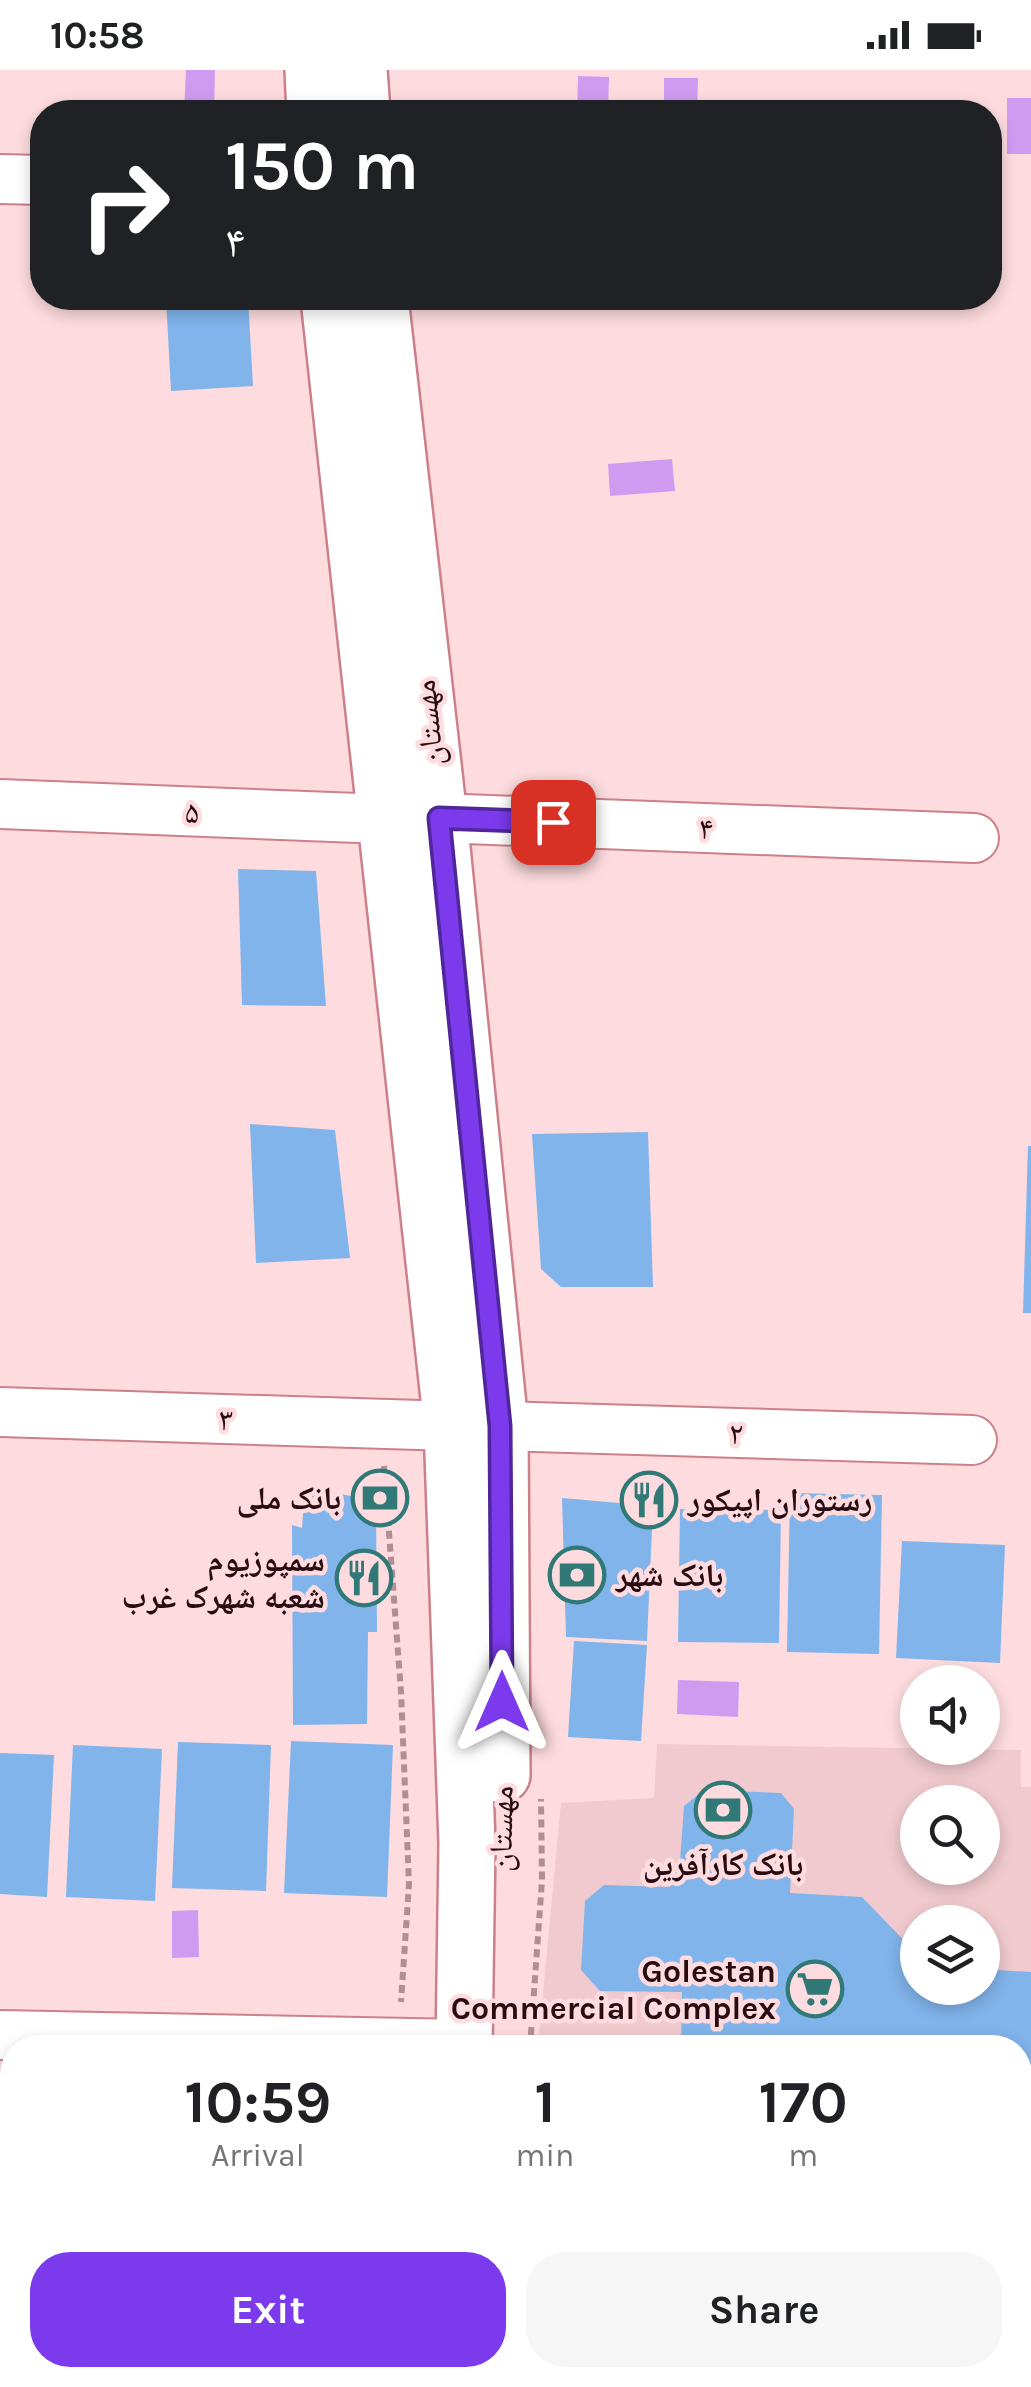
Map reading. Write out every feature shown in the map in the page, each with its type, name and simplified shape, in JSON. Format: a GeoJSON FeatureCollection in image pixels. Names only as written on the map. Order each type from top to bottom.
{"type":"FeatureCollection","features":[{"type":"Feature","properties":{"kind":"street"},"geometry":{"type":"LineString","coordinates":[[313,70],[314,100]]}},
{"type":"Feature","properties":{"kind":"street"},"geometry":{"type":"LineString","coordinates":[[359,70],[361,100]]}},
{"type":"Feature","properties":{"kind":"street"},"geometry":{"type":"LineString","coordinates":[[0,179],[30,180]]}},
{"type":"Feature","properties":{"kind":"street"},"geometry":{"type":"LineString","coordinates":[[330,310],[384,819],[438,1272],[476,1426]]}},
{"type":"Feature","properties":{"kind":"street","name":"مهستان"},"geometry":{"type":"LineString","coordinates":[[381,310],[439,818],[476,1426],[484,1820],[480,2035]]}},
{"type":"Feature","properties":{"kind":"street","name":"۵"},"geometry":{"type":"LineString","coordinates":[[0,804],[384,819]]}},
{"type":"Feature","properties":{"kind":"street"},"geometry":{"type":"LineString","coordinates":[[384,819],[439,818]]}},
{"type":"Feature","properties":{"kind":"street","name":"۴"},"geometry":{"type":"LineString","coordinates":[[439,818],[974,838]]}},
{"type":"Feature","properties":{"kind":"street","name":"۳"},"geometry":{"type":"LineString","coordinates":[[0,1412],[476,1426]]}},
{"type":"Feature","properties":{"kind":"street","name":"۲"},"geometry":{"type":"LineString","coordinates":[[476,1426],[972,1440]]}},
{"type":"Feature","properties":{"kind":"street"},"geometry":{"type":"LineString","coordinates":[[0,2034],[40,2035]]}},
{"type":"Feature","properties":{"kind":"path"},"geometry":{"type":"LineString","coordinates":[[384,1460],[402,1692],[410,1884],[401,2008]]}},
{"type":"Feature","properties":{"kind":"shaded area"},"geometry":{"type":"Polygon","coordinates":[[[186,70],[215,70],[214,100],[185,100],[186,70]]]}},
{"type":"Feature","properties":{"kind":"shaded area"},"geometry":{"type":"Polygon","coordinates":[[[578,76],[609,77],[608,100],[577,100],[578,76]]]}},
{"type":"Feature","properties":{"kind":"shaded area"},"geometry":{"type":"Polygon","coordinates":[[[664,78],[698,78],[697,100],[664,100],[664,78]]]}},
{"type":"Feature","properties":{"kind":"shaded area"},"geometry":{"type":"Polygon","coordinates":[[[1007,98],[1031,98],[1031,154],[1007,154],[1007,98]]]}},
{"type":"Feature","properties":{"kind":"shaded area"},"geometry":{"type":"Polygon","coordinates":[[[672,459],[675,491],[610,496],[608,464],[672,459]]]}},
{"type":"Feature","properties":{"kind":"shaded area"},"geometry":{"type":"Polygon","coordinates":[[[678,1680],[739,1682],[738,1717],[677,1714],[678,1680]]]}},
{"type":"Feature","properties":{"kind":"shaded area"},"geometry":{"type":"Polygon","coordinates":[[[657,1744],[900,1748],[900,1765],[1000,1765],[1000,1750],[1021,1750],[1021,1787],[1031,1787],[1031,2035],[539,2035],[561,1803],[654,1798],[657,1744]]]}},
{"type":"Feature","properties":{"kind":"shaded area"},"geometry":{"type":"Polygon","coordinates":[[[198,1910],[199,1957],[172,1958],[172,1911],[198,1910]]]}},
{"type":"Feature","properties":{"kind":"building"},"geometry":{"type":"Polygon","coordinates":[[[167,310],[249,310],[253,386],[171,391],[167,310]]]}},
{"type":"Feature","properties":{"kind":"building"},"geometry":{"type":"Polygon","coordinates":[[[238,869],[316,871],[326,1006],[242,1005],[238,869]]]}},
{"type":"Feature","properties":{"kind":"building"},"geometry":{"type":"Polygon","coordinates":[[[250,1124],[335,1130],[350,1258],[256,1263],[250,1124]]]}},
{"type":"Feature","properties":{"kind":"building"},"geometry":{"type":"Polygon","coordinates":[[[648,1132],[653,1287],[561,1287],[541,1269],[532,1134],[648,1132]]]}},
{"type":"Feature","properties":{"kind":"building"},"geometry":{"type":"Polygon","coordinates":[[[1028,1146],[1031,1313],[1023,1313],[1028,1146]]]}},
{"type":"Feature","properties":{"kind":"building"},"geometry":{"type":"Polygon","coordinates":[[[305,1487],[376,1501],[377,1632],[368,1632],[367,1724],[293,1725],[292,1525],[302,1528],[305,1487]]]}},
{"type":"Feature","properties":{"kind":"building"},"geometry":{"type":"Polygon","coordinates":[[[790,1493],[882,1495],[879,1654],[787,1652],[790,1493]]]}},
{"type":"Feature","properties":{"kind":"building"},"geometry":{"type":"Polygon","coordinates":[[[562,1498],[653,1506],[647,1641],[566,1637],[562,1498]]]}},
{"type":"Feature","properties":{"kind":"building"},"geometry":{"type":"Polygon","coordinates":[[[680,1509],[781,1510],[779,1643],[678,1642],[680,1509]]]}},
{"type":"Feature","properties":{"kind":"building"},"geometry":{"type":"Polygon","coordinates":[[[902,1541],[1005,1545],[1000,1663],[896,1658],[902,1541]]]}},
{"type":"Feature","properties":{"kind":"building"},"geometry":{"type":"Polygon","coordinates":[[[574,1641],[647,1645],[641,1741],[568,1737],[574,1641]]]}},
{"type":"Feature","properties":{"kind":"building"},"geometry":{"type":"Polygon","coordinates":[[[291,1741],[393,1745],[387,1897],[284,1893],[291,1741]]]}},
{"type":"Feature","properties":{"kind":"building"},"geometry":{"type":"Polygon","coordinates":[[[178,1742],[271,1745],[266,1891],[172,1888],[178,1742]]]}},
{"type":"Feature","properties":{"kind":"building"},"geometry":{"type":"Polygon","coordinates":[[[73,1745],[162,1749],[155,1901],[66,1897],[73,1745]]]}},
{"type":"Feature","properties":{"kind":"building"},"geometry":{"type":"Polygon","coordinates":[[[0,1753],[54,1755],[47,1897],[0,1894],[0,1753]]]}},
{"type":"Feature","properties":{"kind":"building","name":"Golestan Commercial Complex"},"geometry":{"type":"Polygon","coordinates":[[[704,1790],[781,1793],[794,1809],[790,1893],[862,1897],[900,1936],[900,2005],[1000,2005],[1000,1970],[1031,1972],[1031,2035],[681,2035],[682,1992],[600,1991],[581,1970],[585,1901],[604,1885],[670,1887],[666,1867],[670,1861],[680,1861],[684,1806],[704,1790]]]}},
{"type":"Feature","properties":{"kind":"place","name":"بانک ملی"},"geometry":{"type":"Point","coordinates":[380,1498]}},
{"type":"Feature","properties":{"kind":"place","name":"رستوران اپیکور"},"geometry":{"type":"Point","coordinates":[649,1500]}},
{"type":"Feature","properties":{"kind":"place","name":"بانک شهر"},"geometry":{"type":"Point","coordinates":[577,1575]}},
{"type":"Feature","properties":{"kind":"place","name":"سمپوزیوم شعبه شهرک غرب"},"geometry":{"type":"Point","coordinates":[364,1578]}},
{"type":"Feature","properties":{"kind":"place","name":"بانک کارآفرین"},"geometry":{"type":"Point","coordinates":[723,1810]}},
{"type":"Feature","properties":{"kind":"place","name":"Golestan Commercial Complex"},"geometry":{"type":"Point","coordinates":[815,1989]}},
{"type":"Feature","properties":{"kind":"route"},"geometry":{"type":"LineString","coordinates":[[502,1702],[500,1426],[439,818],[553,822]]}}]}
